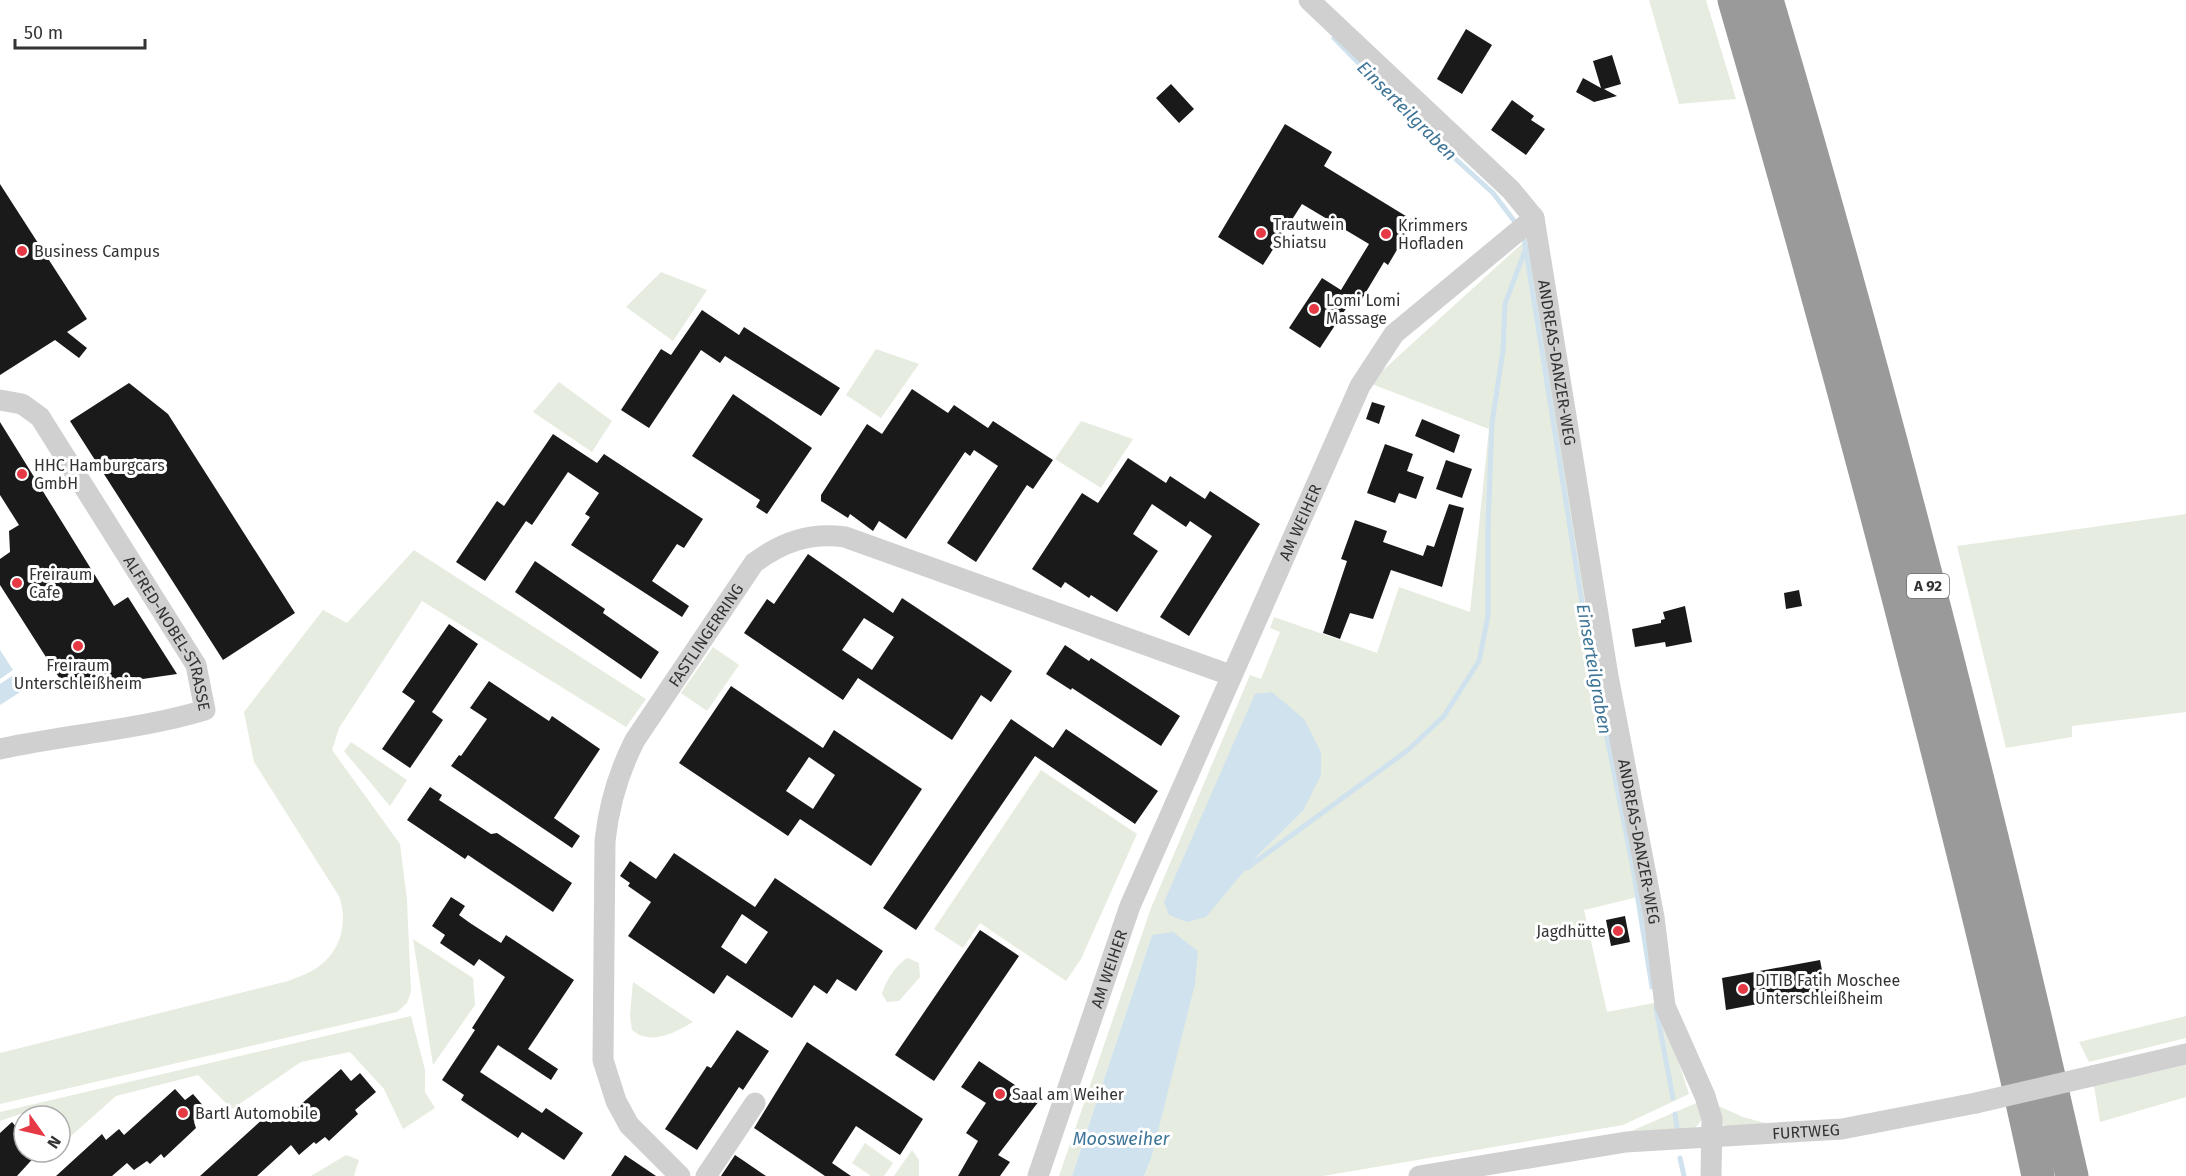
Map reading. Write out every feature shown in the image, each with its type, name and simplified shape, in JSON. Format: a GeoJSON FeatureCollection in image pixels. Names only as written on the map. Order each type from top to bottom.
{"type":"FeatureCollection","features":[{"type":"Feature","properties":{"kind":"highway","name":"A 92"},"geometry":{"type":"LineString","coordinates":[[1734,0],[1865,466],[1963,851],[2038,1176]]}},
{"type":"Feature","properties":{"kind":"highway","name":"A 92"},"geometry":{"type":"LineString","coordinates":[[1767,0],[1822,185],[1900,475],[2000,867],[2072,1176]]}},
{"type":"Feature","properties":{"kind":"street"},"geometry":{"type":"LineString","coordinates":[[1309,0],[1512,190],[1534,218]]}},
{"type":"Feature","properties":{"kind":"street","name":"AM WEIHER"},"geometry":{"type":"LineString","coordinates":[[1038,1176],[1130,906],[1230,675],[1360,386],[1394,334],[1534,218]]}},
{"type":"Feature","properties":{"kind":"street","name":"ANDREAS-DANZER-WEG"},"geometry":{"type":"LineString","coordinates":[[1534,218],[1608,676],[1654,917],[1665,1006],[1705,1096],[1712,1119],[1711,1176]]}},
{"type":"Feature","properties":{"kind":"street","name":"ALFRED-NOBEL-STRASSE"},"geometry":{"type":"LineString","coordinates":[[0,400],[22,404],[40,417],[196,665],[205,710],[175,719],[67,735],[0,749]]}},
{"type":"Feature","properties":{"kind":"street","name":"FASTLINGERRING"},"geometry":{"type":"LineString","coordinates":[[675,1174],[629,1125],[616,1101],[603,1060],[601,1048],[605,841],[608,808],[621,768],[635,740],[754,563],[773,549],[796,539],[826,535],[845,537],[1230,675]]}},
{"type":"Feature","properties":{"kind":"street","name":"FURTWEG"},"geometry":{"type":"LineString","coordinates":[[1419,1176],[1626,1142],[1842,1129],[1976,1103],[2186,1054]]}},
{"type":"Feature","properties":{"kind":"street"},"geometry":{"type":"LineString","coordinates":[[706,1176],[755,1103]]}},
{"type":"Feature","properties":{"kind":"shaded area"},"geometry":{"type":"Polygon","coordinates":[[[1649,0],[1706,0],[1736,99],[1679,104],[1649,0]]]}},
{"type":"Feature","properties":{"kind":"shaded area"},"geometry":{"type":"Polygon","coordinates":[[[1527,239],[1642,896],[1584,910],[1607,1012],[1659,1002],[1689,1094],[1623,1125],[1323,1176],[1144,1176],[1151,1159],[1166,1096],[1152,935],[1072,1176],[1059,1176],[1151,908],[1250,675],[1261,679],[1280,632],[1270,628],[1274,617],[1377,653],[1399,587],[1470,612],[1489,429],[1369,383],[1527,239]],[[1321,752],[1256,857],[1303,811],[1321,752]]]}},
{"type":"Feature","properties":{"kind":"shaded area"},"geometry":{"type":"Polygon","coordinates":[[[661,272],[707,290],[673,341],[626,307],[661,272]]]}},
{"type":"Feature","properties":{"kind":"shaded area"},"geometry":{"type":"Polygon","coordinates":[[[876,349],[919,364],[881,418],[846,395],[876,349]]]}},
{"type":"Feature","properties":{"kind":"shaded area"},"geometry":{"type":"Polygon","coordinates":[[[559,382],[612,421],[592,452],[533,412],[559,382]]]}},
{"type":"Feature","properties":{"kind":"shaded area"},"geometry":{"type":"Polygon","coordinates":[[[1081,421],[1133,439],[1101,488],[1055,459],[1081,421]]]}},
{"type":"Feature","properties":{"kind":"shaded area"},"geometry":{"type":"Polygon","coordinates":[[[2186,514],[2186,712],[2072,726],[2072,737],[2006,748],[1957,546],[2186,514]]]}},
{"type":"Feature","properties":{"kind":"shaded area"},"geometry":{"type":"Polygon","coordinates":[[[414,550],[646,699],[626,727],[422,601],[339,728],[332,750],[400,844],[407,900],[411,992],[407,1003],[397,1012],[0,1104],[0,1053],[288,981],[315,969],[333,952],[338,944],[343,925],[339,896],[254,762],[244,712],[323,610],[347,623],[414,550]]]}},
{"type":"Feature","properties":{"kind":"shaded area"},"geometry":{"type":"Polygon","coordinates":[[[713,647],[739,665],[707,711],[681,693],[713,647]]]}},
{"type":"Feature","properties":{"kind":"shaded area"},"geometry":{"type":"Polygon","coordinates":[[[351,742],[407,780],[390,806],[344,751],[351,742]]]}},
{"type":"Feature","properties":{"kind":"shaded area"},"geometry":{"type":"Polygon","coordinates":[[[1041,770],[1137,834],[1081,959],[1066,981],[980,923],[963,948],[934,929],[1041,770]]]}},
{"type":"Feature","properties":{"kind":"shaded area"},"geometry":{"type":"Polygon","coordinates":[[[413,939],[473,978],[475,1005],[433,1065],[413,939]]]}},
{"type":"Feature","properties":{"kind":"shaded area"},"geometry":{"type":"Polygon","coordinates":[[[908,958],[919,963],[920,977],[899,1001],[887,1002],[882,994],[886,984],[896,968],[908,958]]]}},
{"type":"Feature","properties":{"kind":"shaded area"},"geometry":{"type":"Polygon","coordinates":[[[633,982],[693,1022],[662,1036],[639,1035],[632,1030],[630,1015],[633,982]]]}},
{"type":"Feature","properties":{"kind":"shaded area"},"geometry":{"type":"Polygon","coordinates":[[[411,1016],[425,1070],[425,1092],[435,1108],[403,1129],[384,1089],[350,1052],[301,1062],[232,1109],[198,1075],[116,1096],[72,1135],[72,1104],[34,1104],[411,1016]]]}},
{"type":"Feature","properties":{"kind":"shaded area"},"geometry":{"type":"Polygon","coordinates":[[[2186,1016],[2186,1038],[2089,1062],[2079,1042],[2186,1016]]]}},
{"type":"Feature","properties":{"kind":"shaded area"},"geometry":{"type":"Polygon","coordinates":[[[2186,1065],[2186,1097],[2100,1122],[2094,1086],[2186,1065]]]}},
{"type":"Feature","properties":{"kind":"shaded area"},"geometry":{"type":"Polygon","coordinates":[[[1701,1101],[1705,1116],[1695,1128],[1632,1134],[1631,1131],[1701,1101]]]}},
{"type":"Feature","properties":{"kind":"shaded area"},"geometry":{"type":"Polygon","coordinates":[[[1712,1103],[1743,1117],[1769,1124],[1827,1121],[1921,1107],[1880,1115],[1817,1123],[1756,1128],[1733,1127],[1720,1123],[1712,1103]]]}},
{"type":"Feature","properties":{"kind":"shaded area"},"geometry":{"type":"Polygon","coordinates":[[[12,1109],[12,1117],[0,1121],[0,1112],[12,1109]]]}},
{"type":"Feature","properties":{"kind":"shaded area"},"geometry":{"type":"Polygon","coordinates":[[[865,1143],[893,1163],[884,1176],[871,1176],[852,1163],[865,1143]]]}},
{"type":"Feature","properties":{"kind":"shaded area"},"geometry":{"type":"Polygon","coordinates":[[[912,1150],[919,1160],[919,1176],[894,1176],[912,1150]]]}},
{"type":"Feature","properties":{"kind":"shaded area"},"geometry":{"type":"Polygon","coordinates":[[[346,1155],[359,1160],[354,1176],[311,1176],[346,1155]]]}},
{"type":"Feature","properties":{"kind":"water"},"geometry":{"type":"Polygon","coordinates":[[[0,650],[13,670],[0,679],[0,650]]]}},
{"type":"Feature","properties":{"kind":"water"},"geometry":{"type":"Polygon","coordinates":[[[15,674],[25,689],[0,705],[0,684],[15,674]]]}},
{"type":"Feature","properties":{"kind":"water"},"geometry":{"type":"Polygon","coordinates":[[[1272,692],[1304,719],[1321,752],[1321,775],[1303,811],[1256,857],[1206,917],[1187,922],[1169,915],[1164,902],[1255,694],[1272,692]]]}},
{"type":"Feature","properties":{"kind":"water","name":"Moosweiher"},"geometry":{"type":"Polygon","coordinates":[[[1173,932],[1198,951],[1195,984],[1151,1159],[1144,1176],[1072,1176],[1152,935],[1173,932]]]}},
{"type":"Feature","properties":{"kind":"building"},"geometry":{"type":"Polygon","coordinates":[[[1466,29],[1492,45],[1462,94],[1437,79],[1466,29]]]}},
{"type":"Feature","properties":{"kind":"building"},"geometry":{"type":"Polygon","coordinates":[[[1612,55],[1621,84],[1604,89],[1617,96],[1594,102],[1576,92],[1583,78],[1601,88],[1593,61],[1612,55]]]}},
{"type":"Feature","properties":{"kind":"building"},"geometry":{"type":"Polygon","coordinates":[[[1171,84],[1194,109],[1179,123],[1156,98],[1171,84]]]}},
{"type":"Feature","properties":{"kind":"building"},"geometry":{"type":"Polygon","coordinates":[[[1512,100],[1534,116],[1531,120],[1545,129],[1526,155],[1491,130],[1512,100]]]}},
{"type":"Feature","properties":{"kind":"building"},"geometry":{"type":"Polygon","coordinates":[[[1285,124],[1332,152],[1324,166],[1414,221],[1388,265],[1384,262],[1360,302],[1353,298],[1320,348],[1289,328],[1322,278],[1341,290],[1369,244],[1302,204],[1263,265],[1218,237],[1285,124]]]}},
{"type":"Feature","properties":{"kind":"building","name":"Business Campus"},"geometry":{"type":"Polygon","coordinates":[[[0,184],[87,319],[67,332],[87,348],[79,358],[55,340],[0,375],[0,184]]]}},
{"type":"Feature","properties":{"kind":"building"},"geometry":{"type":"Polygon","coordinates":[[[702,310],[739,335],[744,327],[840,388],[821,416],[725,356],[720,363],[701,350],[649,428],[621,410],[661,349],[671,355],[702,310]]]}},
{"type":"Feature","properties":{"kind":"building"},"geometry":{"type":"Polygon","coordinates":[[[129,383],[168,414],[295,613],[223,660],[70,421],[129,383]]]}},
{"type":"Feature","properties":{"kind":"building"},"geometry":{"type":"Polygon","coordinates":[[[912,389],[948,413],[954,405],[988,428],[993,421],[1053,460],[1033,489],[1027,485],[976,562],[947,543],[998,466],[974,450],[970,456],[965,452],[906,539],[879,521],[873,531],[850,514],[848,518],[821,501],[821,495],[867,424],[882,434],[912,389]]]}},
{"type":"Feature","properties":{"kind":"building"},"geometry":{"type":"Polygon","coordinates":[[[733,394],[812,448],[767,514],[756,507],[760,500],[692,456],[733,394]]]}},
{"type":"Feature","properties":{"kind":"building"},"geometry":{"type":"Polygon","coordinates":[[[1372,402],[1385,406],[1379,424],[1366,419],[1372,402]]]}},
{"type":"Feature","properties":{"kind":"building"},"geometry":{"type":"Polygon","coordinates":[[[1422,419],[1460,435],[1454,453],[1415,436],[1422,419]]]}},
{"type":"Feature","properties":{"kind":"building"},"geometry":{"type":"Polygon","coordinates":[[[0,422],[114,606],[128,597],[177,674],[67,690],[0,585],[0,559],[10,552],[9,531],[19,525],[0,495],[0,422]]]}},
{"type":"Feature","properties":{"kind":"building"},"geometry":{"type":"Polygon","coordinates":[[[553,434],[597,463],[604,454],[703,519],[684,548],[677,544],[652,581],[689,606],[682,617],[571,545],[590,517],[585,514],[599,493],[568,472],[532,525],[526,521],[485,581],[456,562],[497,501],[504,506],[553,434]]]}},
{"type":"Feature","properties":{"kind":"building"},"geometry":{"type":"Polygon","coordinates":[[[1385,444],[1413,454],[1407,471],[1424,477],[1416,499],[1399,493],[1395,503],[1367,493],[1385,444]]]}},
{"type":"Feature","properties":{"kind":"building"},"geometry":{"type":"Polygon","coordinates":[[[1128,458],[1166,483],[1170,476],[1205,499],[1210,491],[1260,524],[1189,636],[1160,617],[1212,536],[1190,521],[1186,527],[1152,504],[1133,534],[1158,551],[1117,612],[1091,595],[1089,598],[1065,582],[1061,588],[1032,569],[1082,493],[1098,503],[1128,458]]]}},
{"type":"Feature","properties":{"kind":"building"},"geometry":{"type":"Polygon","coordinates":[[[1446,460],[1472,469],[1462,498],[1436,489],[1446,460]]]}},
{"type":"Feature","properties":{"kind":"building"},"geometry":{"type":"Polygon","coordinates":[[[1449,504],[1464,508],[1442,587],[1391,570],[1373,619],[1350,613],[1340,639],[1323,633],[1347,561],[1341,559],[1355,520],[1387,531],[1383,542],[1423,556],[1427,545],[1434,547],[1449,504]]]}},
{"type":"Feature","properties":{"kind":"building"},"geometry":{"type":"Polygon","coordinates":[[[808,554],[893,613],[902,598],[1012,671],[991,702],[981,695],[952,740],[858,678],[843,700],[744,633],[767,599],[774,604],[808,554]],[[864,618],[842,650],[872,670],[894,637],[864,618]]]}},
{"type":"Feature","properties":{"kind":"building"},"geometry":{"type":"Polygon","coordinates":[[[535,561],[605,609],[603,613],[659,652],[641,679],[515,592],[535,561]]]}},
{"type":"Feature","properties":{"kind":"building"},"geometry":{"type":"Polygon","coordinates":[[[1799,590],[1802,606],[1786,609],[1784,593],[1799,590]]]}},
{"type":"Feature","properties":{"kind":"building"},"geometry":{"type":"Polygon","coordinates":[[[1685,606],[1692,642],[1666,647],[1665,642],[1635,647],[1632,629],[1661,623],[1661,620],[1665,619],[1663,612],[1685,606]]]}},
{"type":"Feature","properties":{"kind":"building"},"geometry":{"type":"Polygon","coordinates":[[[449,624],[478,644],[432,712],[443,720],[410,768],[382,749],[415,701],[402,692],[449,624]]]}},
{"type":"Feature","properties":{"kind":"building"},"geometry":{"type":"Polygon","coordinates":[[[1065,645],[1089,661],[1091,658],[1180,716],[1161,746],[1072,688],[1071,690],[1046,674],[1065,645]]]}},
{"type":"Feature","properties":{"kind":"building"},"geometry":{"type":"Polygon","coordinates":[[[489,681],[549,721],[552,716],[600,749],[554,818],[580,836],[572,848],[451,766],[459,755],[461,756],[487,719],[470,708],[489,681]]]}},
{"type":"Feature","properties":{"kind":"building"},"geometry":{"type":"Polygon","coordinates":[[[731,686],[823,748],[834,730],[922,789],[871,866],[800,819],[788,836],[679,763],[731,686]],[[809,757],[786,791],[813,809],[835,775],[809,757]]]}},
{"type":"Feature","properties":{"kind":"building"},"geometry":{"type":"Polygon","coordinates":[[[1011,719],[1053,748],[1066,729],[1158,791],[1135,824],[1035,756],[916,930],[883,908],[1011,719]]]}},
{"type":"Feature","properties":{"kind":"building"},"geometry":{"type":"Polygon","coordinates":[[[430,787],[442,795],[439,800],[491,834],[497,833],[572,883],[553,912],[468,855],[465,859],[407,820],[430,787]]]}},
{"type":"Feature","properties":{"kind":"building"},"geometry":{"type":"Polygon","coordinates":[[[674,853],[755,907],[775,878],[883,951],[856,991],[837,979],[827,994],[814,985],[792,1018],[727,975],[714,994],[628,936],[651,902],[628,886],[630,883],[620,876],[630,861],[656,879],[674,853]],[[742,914],[721,947],[746,964],[768,932],[742,914]]]}},
{"type":"Feature","properties":{"kind":"building"},"geometry":{"type":"Polygon","coordinates":[[[451,897],[465,906],[459,915],[470,923],[501,943],[506,935],[574,980],[528,1049],[558,1069],[551,1080],[498,1045],[480,1072],[542,1113],[546,1108],[583,1133],[564,1160],[522,1132],[518,1138],[461,1100],[464,1095],[442,1080],[475,1030],[472,1028],[505,977],[479,959],[474,966],[440,943],[445,935],[432,926],[451,897]]]}},
{"type":"Feature","properties":{"kind":"building","name":"Jagdhütte"},"geometry":{"type":"Polygon","coordinates":[[[1625,916],[1630,942],[1611,946],[1606,920],[1625,916]]]}},
{"type":"Feature","properties":{"kind":"building"},"geometry":{"type":"Polygon","coordinates":[[[980,930],[1019,956],[934,1081],[895,1055],[980,930]]]}},
{"type":"Feature","properties":{"kind":"building"},"geometry":{"type":"Polygon","coordinates":[[[1820,960],[1826,991],[1726,1010],[1722,978],[1820,960]]]}},
{"type":"Feature","properties":{"kind":"building"},"geometry":{"type":"Polygon","coordinates":[[[737,1030],[769,1051],[743,1090],[739,1087],[697,1150],[665,1129],[707,1066],[711,1068],[737,1030]]]}},
{"type":"Feature","properties":{"kind":"building"},"geometry":{"type":"Polygon","coordinates":[[[807,1042],[923,1119],[900,1155],[856,1126],[832,1163],[851,1176],[825,1176],[754,1128],[807,1042]]]}},
{"type":"Feature","properties":{"kind":"building"},"geometry":{"type":"Polygon","coordinates":[[[979,1061],[1039,1101],[998,1155],[1010,1162],[1000,1176],[958,1176],[978,1141],[966,1133],[986,1103],[961,1087],[979,1061]]]}},
{"type":"Feature","properties":{"kind":"building"},"geometry":{"type":"Polygon","coordinates":[[[341,1069],[351,1081],[360,1073],[376,1092],[355,1110],[358,1114],[329,1141],[325,1137],[316,1144],[314,1142],[299,1155],[291,1145],[257,1176],[200,1176],[265,1117],[271,1123],[286,1110],[290,1114],[341,1069]]]}},
{"type":"Feature","properties":{"kind":"building"},"geometry":{"type":"Polygon","coordinates":[[[175,1089],[185,1100],[193,1094],[206,1109],[194,1122],[196,1128],[164,1158],[161,1154],[150,1164],[147,1161],[134,1170],[127,1163],[112,1176],[56,1176],[72,1164],[72,1161],[102,1134],[106,1140],[119,1129],[124,1135],[175,1089]]]}},
{"type":"Feature","properties":{"kind":"building"},"geometry":{"type":"Polygon","coordinates":[[[12,1122],[12,1164],[28,1164],[17,1176],[0,1176],[0,1133],[12,1122]]]}},
{"type":"Feature","properties":{"kind":"building"},"geometry":{"type":"Polygon","coordinates":[[[625,1155],[656,1176],[611,1176],[625,1155]]]}},
{"type":"Feature","properties":{"kind":"building"},"geometry":{"type":"Polygon","coordinates":[[[735,1155],[744,1161],[766,1176],[721,1176],[735,1155]]]}},
{"type":"Feature","properties":{"kind":"waterway","name":"Einserteilgraben"},"geometry":{"type":"LineString","coordinates":[[1334,38],[1428,134],[1493,193],[1515,222]]}},
{"type":"Feature","properties":{"kind":"waterway","name":"Einserteilgraben"},"geometry":{"type":"LineString","coordinates":[[1524,238],[1589,647],[1633,868],[1652,987]]}},
{"type":"Feature","properties":{"kind":"waterway"},"geometry":{"type":"LineString","coordinates":[[1247,868],[1408,750],[1444,716],[1479,661],[1488,616],[1488,526],[1492,423],[1503,350],[1505,304],[1526,248]]}},
{"type":"Feature","properties":{"kind":"waterway","name":"Einserteilgraben"},"geometry":{"type":"LineString","coordinates":[[1656,1008],[1673,1098]]}},
{"type":"Feature","properties":{"kind":"waterway"},"geometry":{"type":"LineString","coordinates":[[1675,1114],[1677,1128]]}},
{"type":"Feature","properties":{"kind":"waterway","name":"Einserteilgraben"},"geometry":{"type":"LineString","coordinates":[[1680,1158],[1684,1176]]}},
{"type":"Feature","properties":{"kind":"place","name":"Trautwein Shiatsu"},"geometry":{"type":"Point","coordinates":[1261,233]}},
{"type":"Feature","properties":{"kind":"place","name":"Krimmers Hofladen"},"geometry":{"type":"Point","coordinates":[1386,234]}},
{"type":"Feature","properties":{"kind":"place","name":"Business Campus"},"geometry":{"type":"Point","coordinates":[22,251]}},
{"type":"Feature","properties":{"kind":"place","name":"Lomi Lomi Massage"},"geometry":{"type":"Point","coordinates":[1314,309]}},
{"type":"Feature","properties":{"kind":"place","name":"HHC Hamburgcars GmbH"},"geometry":{"type":"Point","coordinates":[22,474]}},
{"type":"Feature","properties":{"kind":"place","name":"Freiraum Cafe"},"geometry":{"type":"Point","coordinates":[17,583]}},
{"type":"Feature","properties":{"kind":"place","name":"Freiraum Unterschleißheim"},"geometry":{"type":"Point","coordinates":[78,646]}},
{"type":"Feature","properties":{"kind":"place","name":"Jagdhütte"},"geometry":{"type":"Point","coordinates":[1618,931]}},
{"type":"Feature","properties":{"kind":"place","name":"DITIB Fatih Moschee Unterschleißheim"},"geometry":{"type":"Point","coordinates":[1743,989]}},
{"type":"Feature","properties":{"kind":"place","name":"Saal am Weiher"},"geometry":{"type":"Point","coordinates":[1000,1094]}},
{"type":"Feature","properties":{"kind":"place","name":"Bartl Automobile"},"geometry":{"type":"Point","coordinates":[183,1113]}}]}
